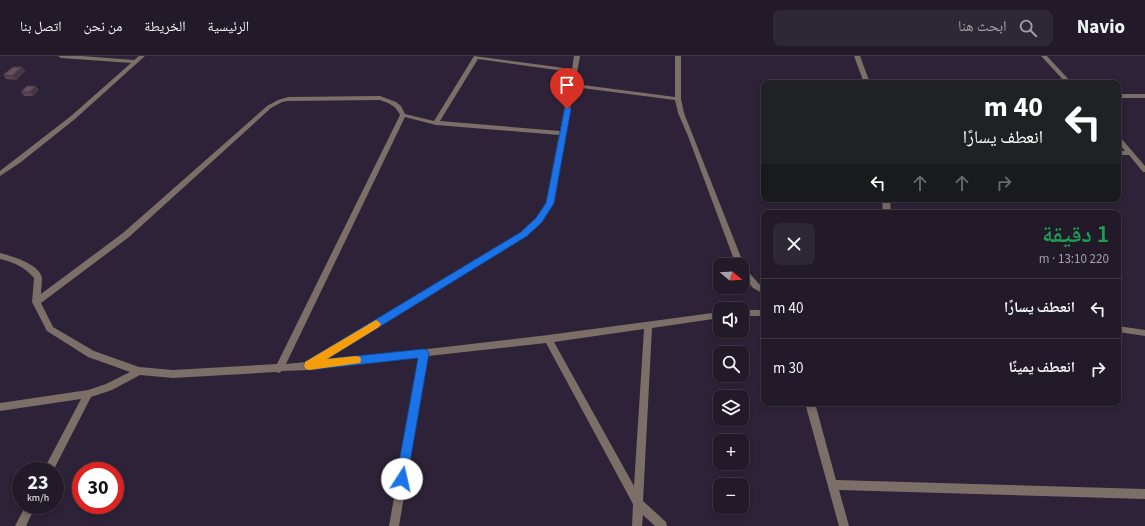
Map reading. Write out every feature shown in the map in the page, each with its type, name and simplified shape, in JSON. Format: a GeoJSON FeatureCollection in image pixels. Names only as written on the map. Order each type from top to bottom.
{"type":"FeatureCollection","features":[{"type":"Feature","properties":{"kind":"street"},"geometry":{"type":"LineString","coordinates":[[61,56],[136,62]]}},
{"type":"Feature","properties":{"kind":"street"},"geometry":{"type":"LineString","coordinates":[[0,174],[56,132],[142,56]]}},
{"type":"Feature","properties":{"kind":"street"},"geometry":{"type":"LineString","coordinates":[[436,123],[477,56],[574,71]]}},
{"type":"Feature","properties":{"kind":"street"},"geometry":{"type":"LineString","coordinates":[[309,366],[524,234],[539,220],[550,203],[577,56]]}},
{"type":"Feature","properties":{"kind":"street"},"geometry":{"type":"LineString","coordinates":[[678,56],[678,99],[681,113],[737,258]]}},
{"type":"Feature","properties":{"kind":"street"},"geometry":{"type":"LineString","coordinates":[[857,56],[866,80]]}},
{"type":"Feature","properties":{"kind":"street"},"geometry":{"type":"LineString","coordinates":[[1044,56],[1066,80]]}},
{"type":"Feature","properties":{"kind":"street"},"geometry":{"type":"LineString","coordinates":[[572,85],[678,99]]}},
{"type":"Feature","properties":{"kind":"street"},"geometry":{"type":"LineString","coordinates":[[1121,96],[1145,96]]}},
{"type":"Feature","properties":{"kind":"street"},"geometry":{"type":"LineString","coordinates":[[36,302],[126,235],[269,107],[280,101],[288,99],[380,98],[392,101],[400,106],[403,115],[279,368]]}},
{"type":"Feature","properties":{"kind":"street"},"geometry":{"type":"LineString","coordinates":[[403,115],[436,123],[563,133]]}},
{"type":"Feature","properties":{"kind":"street"},"geometry":{"type":"LineString","coordinates":[[1121,141],[1145,170]]}},
{"type":"Feature","properties":{"kind":"street"},"geometry":{"type":"LineString","coordinates":[[1121,153],[1131,153]]}},
{"type":"Feature","properties":{"kind":"street"},"geometry":{"type":"LineString","coordinates":[[0,256],[16,260],[32,268],[38,277],[36,302],[50,329],[91,354],[138,371],[173,374],[309,366],[548,339],[713,316]]}},
{"type":"Feature","properties":{"kind":"street"},"geometry":{"type":"LineString","coordinates":[[749,278],[761,289]]}},
{"type":"Feature","properties":{"kind":"street"},"geometry":{"type":"LineString","coordinates":[[749,313],[761,313]]}},
{"type":"Feature","properties":{"kind":"street"},"geometry":{"type":"LineString","coordinates":[[637,526],[648,325]]}},
{"type":"Feature","properties":{"kind":"street"},"geometry":{"type":"LineString","coordinates":[[1121,330],[1145,333]]}},
{"type":"Feature","properties":{"kind":"street"},"geometry":{"type":"LineString","coordinates":[[548,339],[638,503],[662,526]]}},
{"type":"Feature","properties":{"kind":"street"},"geometry":{"type":"LineString","coordinates":[[394,526],[424,353]]}},
{"type":"Feature","properties":{"kind":"street"},"geometry":{"type":"LineString","coordinates":[[0,407],[88,394],[109,387],[138,371]]}},
{"type":"Feature","properties":{"kind":"street"},"geometry":{"type":"LineString","coordinates":[[53,462],[88,394]]}},
{"type":"Feature","properties":{"kind":"street"},"geometry":{"type":"LineString","coordinates":[[811,406],[844,526]]}},
{"type":"Feature","properties":{"kind":"street"},"geometry":{"type":"LineString","coordinates":[[832,485],[1145,494]]}},
{"type":"Feature","properties":{"kind":"street"},"geometry":{"type":"LineString","coordinates":[[20,526],[26,514]]}},
{"type":"Feature","properties":{"kind":"building"},"geometry":{"type":"Polygon","coordinates":[[[13,67],[22,67],[12,76],[3,75],[13,67]]]}},
{"type":"Feature","properties":{"kind":"building"},"geometry":{"type":"Polygon","coordinates":[[[27,86],[36,86],[30,92],[21,92],[27,86]]]}},
{"type":"Feature","properties":{"kind":"slow traffic"},"geometry":{"type":"LineString","coordinates":[[356,360],[309,366],[376,324]]}},
{"type":"Feature","properties":{"kind":"route"},"geometry":{"type":"LineString","coordinates":[[402,479],[424,353],[309,366],[524,234],[539,220],[550,203],[567,109]]}}]}
